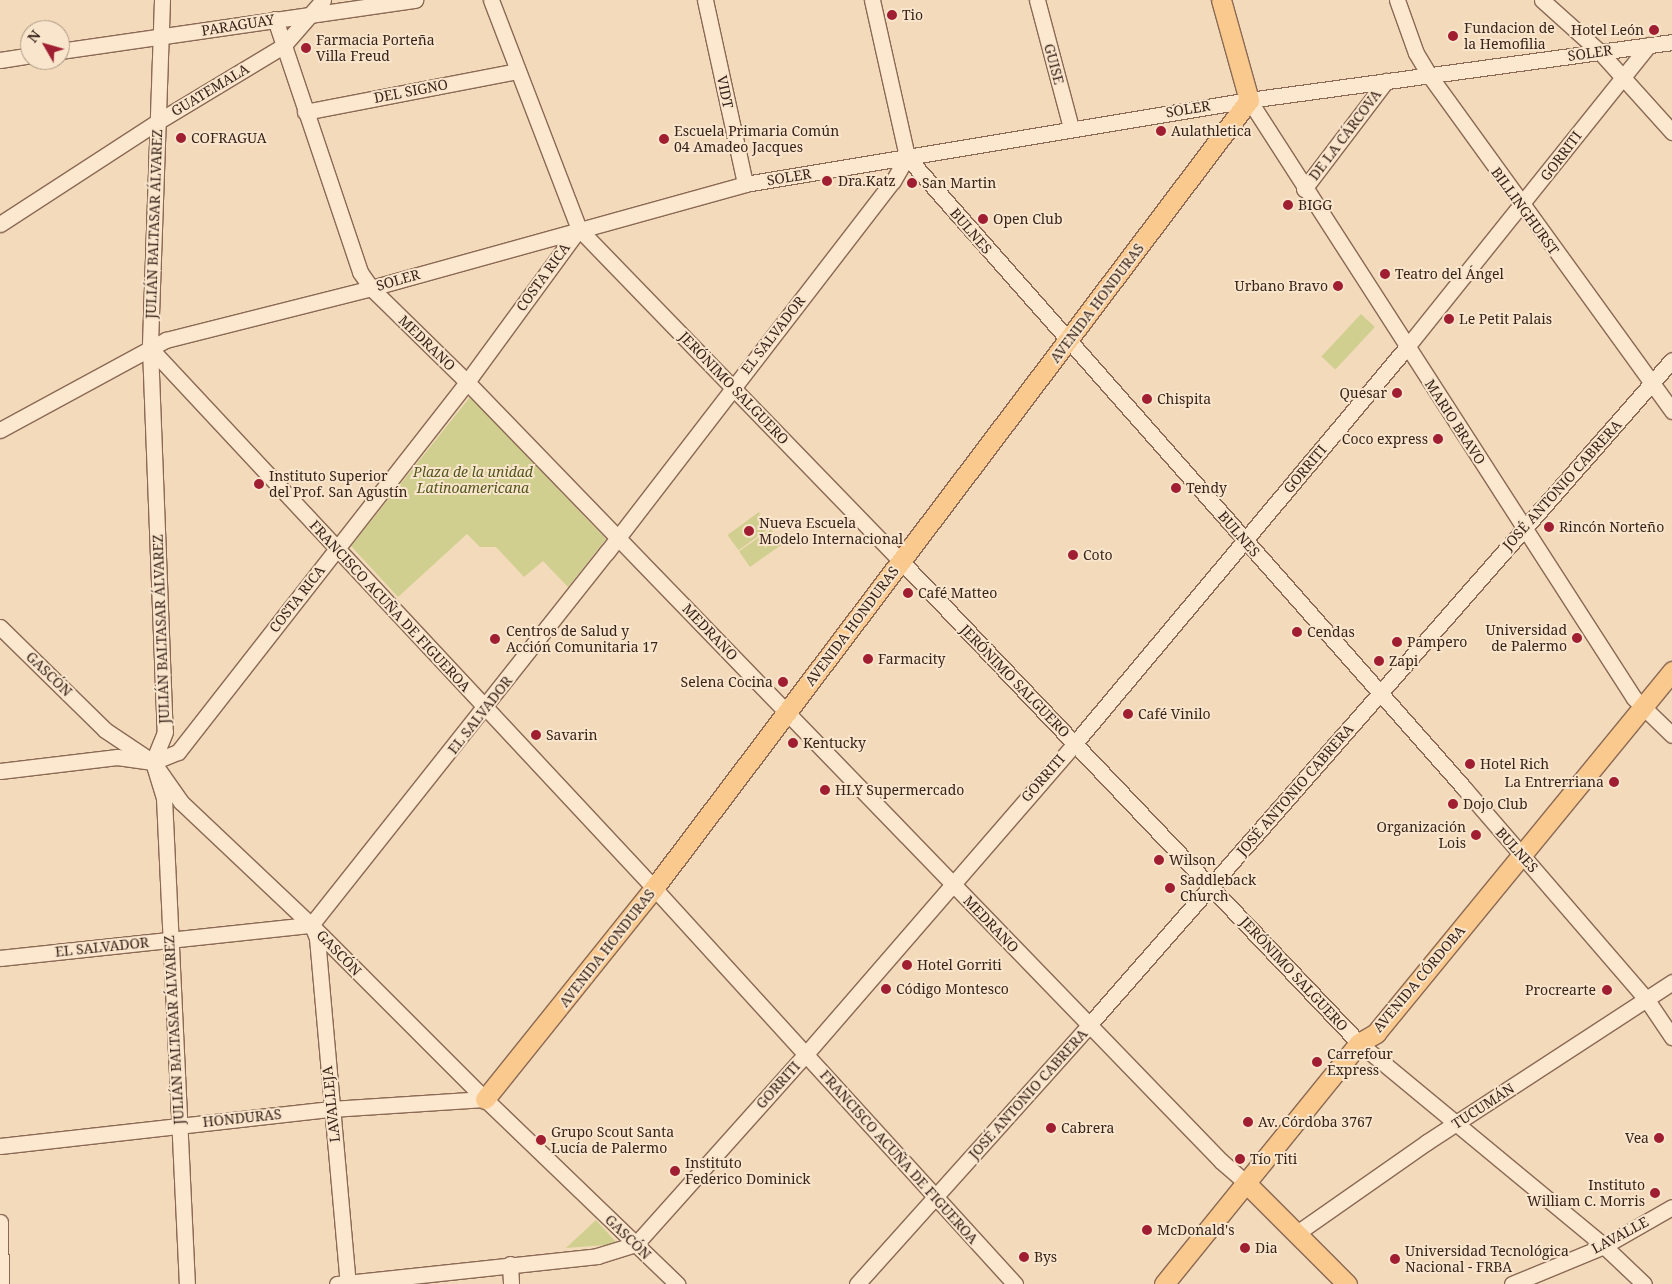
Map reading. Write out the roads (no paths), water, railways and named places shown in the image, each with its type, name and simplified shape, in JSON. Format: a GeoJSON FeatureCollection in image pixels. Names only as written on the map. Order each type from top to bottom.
{"type":"FeatureCollection","features":[{"type":"Feature","properties":{"kind":"main road"},"geometry":{"type":"LineString","coordinates":[[1221,0],[1249,100]]}},
{"type":"Feature","properties":{"kind":"main road","name":"AVENIDA HONDURAS"},"geometry":{"type":"LineString","coordinates":[[485,1099],[654,888],[1249,100]]}},
{"type":"Feature","properties":{"kind":"main road","name":"AVENIDA CÓRDOBA"},"geometry":{"type":"LineString","coordinates":[[1164,1284],[1359,1044],[1376,1033],[1672,671]]}},
{"type":"Feature","properties":{"kind":"main road"},"geometry":{"type":"LineString","coordinates":[[1246,1183],[1347,1284]]}},
{"type":"Feature","properties":{"kind":"street","name":"JULIÁN BALTASAR ÁLVAREZ"},"geometry":{"type":"LineString","coordinates":[[162,0],[150,348],[165,732],[153,762],[164,798],[187,1284]]}},
{"type":"Feature","properties":{"kind":"street"},"geometry":{"type":"LineString","coordinates":[[313,14],[323,0]]}},
{"type":"Feature","properties":{"kind":"street","name":"PARAGUAY"},"geometry":{"type":"LineString","coordinates":[[70,50],[416,0]]}},
{"type":"Feature","properties":{"kind":"street","name":"JERÓNIMO SALGUERO"},"geometry":{"type":"LineString","coordinates":[[490,0],[578,229],[901,560],[1359,1044],[1604,1246],[1644,1284]]}},
{"type":"Feature","properties":{"kind":"street","name":"VIDT"},"geometry":{"type":"LineString","coordinates":[[705,0],[745,184]]}},
{"type":"Feature","properties":{"kind":"street","name":"BULNES"},"geometry":{"type":"LineString","coordinates":[[872,0],[907,157],[1521,854],[1646,1000],[1672,1037]]}},
{"type":"Feature","properties":{"kind":"street","name":"GUISE"},"geometry":{"type":"LineString","coordinates":[[1037,0],[1071,128]]}},
{"type":"Feature","properties":{"kind":"street","name":"BILLINGHURST"},"geometry":{"type":"LineString","coordinates":[[1397,0],[1416,53],[1429,75],[1522,207],[1672,412]]}},
{"type":"Feature","properties":{"kind":"street"},"geometry":{"type":"LineString","coordinates":[[1542,0],[1623,75],[1672,132]]}},
{"type":"Feature","properties":{"kind":"street","name":"GUATEMALA"},"geometry":{"type":"LineString","coordinates":[[0,224],[157,122],[283,46],[313,14]]}},
{"type":"Feature","properties":{"kind":"street","name":"MEDRANO"},"geometry":{"type":"LineString","coordinates":[[275,19],[360,272],[371,288],[467,382],[951,884],[1221,1161],[1246,1183]]}},
{"type":"Feature","properties":{"kind":"street","name":"SOLER"},"geometry":{"type":"LineString","coordinates":[[0,430],[166,340],[371,288],[745,184],[1071,128],[1249,100],[1672,42]]}},
{"type":"Feature","properties":{"kind":"street","name":"GORRITI"},"geometry":{"type":"LineString","coordinates":[[636,1244],[805,1054],[1075,743],[1406,348],[1522,207],[1623,75],[1649,46]]}},
{"type":"Feature","properties":{"kind":"street"},"geometry":{"type":"LineString","coordinates":[[0,60],[20,57]]}},
{"type":"Feature","properties":{"kind":"street","name":"DEL SIGNO"},"geometry":{"type":"LineString","coordinates":[[305,112],[517,71]]}},
{"type":"Feature","properties":{"kind":"street","name":"DE LA CÁRCOVA"},"geometry":{"type":"LineString","coordinates":[[1304,189],[1386,81]]}},
{"type":"Feature","properties":{"kind":"street","name":"MARIO BRAVO"},"geometry":{"type":"LineString","coordinates":[[1249,100],[1406,348],[1641,707],[1672,735]]}},
{"type":"Feature","properties":{"kind":"street","name":"EL SALVADOR"},"geometry":{"type":"LineString","coordinates":[[0,958],[311,924],[485,709],[893,181],[907,157]]}},
{"type":"Feature","properties":{"kind":"street","name":"COSTA RICA"},"geometry":{"type":"LineString","coordinates":[[0,771],[117,757],[153,762],[178,752],[467,382],[578,229]]}},
{"type":"Feature","properties":{"kind":"street","name":"FRANCISCO ACUÑA DE FIGUEROA"},"geometry":{"type":"LineString","coordinates":[[150,348],[654,888],[1015,1284]]}},
{"type":"Feature","properties":{"kind":"street","name":"JOSÉ ANTONIO CABRERA"},"geometry":{"type":"LineString","coordinates":[[857,1284],[1089,1025],[1672,360]]}},
{"type":"Feature","properties":{"kind":"street","name":"GASCÓN"},"geometry":{"type":"LineString","coordinates":[[0,627],[105,730],[153,762],[181,802],[311,924],[485,1099],[677,1284]]}},
{"type":"Feature","properties":{"kind":"street","name":"LAVALLEJA"},"geometry":{"type":"LineString","coordinates":[[311,924],[317,938],[345,1284]]}},
{"type":"Feature","properties":{"kind":"street","name":"TUCUMÁN"},"geometry":{"type":"LineString","coordinates":[[1296,1233],[1456,1124],[1672,982]]}},
{"type":"Feature","properties":{"kind":"street","name":"HONDURAS"},"geometry":{"type":"LineString","coordinates":[[0,1146],[331,1109],[485,1099]]}},
{"type":"Feature","properties":{"kind":"street","name":"LAVALLE"},"geometry":{"type":"LineString","coordinates":[[1512,1284],[1604,1246],[1672,1207]]}},
{"type":"Feature","properties":{"kind":"street"},"geometry":{"type":"LineString","coordinates":[[0,1222],[2,1284]]}},
{"type":"Feature","properties":{"kind":"street"},"geometry":{"type":"LineString","coordinates":[[345,1284],[510,1264],[597,1256],[636,1244]]}},
{"type":"Feature","properties":{"kind":"street"},"geometry":{"type":"LineString","coordinates":[[510,1264],[511,1284]]}},
{"type":"Feature","properties":{"kind":"place","name":"Tio"},"geometry":{"type":"Point","coordinates":[892,15]}},
{"type":"Feature","properties":{"kind":"place","name":"Hotel León"},"geometry":{"type":"Point","coordinates":[1654,30]}},
{"type":"Feature","properties":{"kind":"place","name":"Fundacion de la Hemofilia"},"geometry":{"type":"Point","coordinates":[1453,36]}},
{"type":"Feature","properties":{"kind":"place","name":"Farmacia Porteña Villa Freud"},"geometry":{"type":"Point","coordinates":[306,48]}},
{"type":"Feature","properties":{"kind":"place","name":"Aulathletica"},"geometry":{"type":"Point","coordinates":[1161,131]}},
{"type":"Feature","properties":{"kind":"place","name":"COFRAGUA"},"geometry":{"type":"Point","coordinates":[181,138]}},
{"type":"Feature","properties":{"kind":"place","name":"Escuela Primaria Común 04 Amadeo Jacques"},"geometry":{"type":"Point","coordinates":[664,139]}},
{"type":"Feature","properties":{"kind":"place","name":"Dra.Katz"},"geometry":{"type":"Point","coordinates":[827,181]}},
{"type":"Feature","properties":{"kind":"place","name":"San Martin"},"geometry":{"type":"Point","coordinates":[912,183]}},
{"type":"Feature","properties":{"kind":"place","name":"BIGG"},"geometry":{"type":"Point","coordinates":[1288,205]}},
{"type":"Feature","properties":{"kind":"place","name":"Open Club"},"geometry":{"type":"Point","coordinates":[983,219]}},
{"type":"Feature","properties":{"kind":"place","name":"Teatro del Ángel"},"geometry":{"type":"Point","coordinates":[1385,274]}},
{"type":"Feature","properties":{"kind":"place","name":"Urbano Bravo"},"geometry":{"type":"Point","coordinates":[1338,286]}},
{"type":"Feature","properties":{"kind":"place","name":"Le Petit Palais"},"geometry":{"type":"Point","coordinates":[1449,319]}},
{"type":"Feature","properties":{"kind":"place","name":"Quesar"},"geometry":{"type":"Point","coordinates":[1397,393]}},
{"type":"Feature","properties":{"kind":"place","name":"Chispita"},"geometry":{"type":"Point","coordinates":[1147,399]}},
{"type":"Feature","properties":{"kind":"place","name":"Coco express"},"geometry":{"type":"Point","coordinates":[1438,439]}},
{"type":"Feature","properties":{"kind":"place","name":"Instituto Superior del Prof. San Agustín"},"geometry":{"type":"Point","coordinates":[259,484]}},
{"type":"Feature","properties":{"kind":"place","name":"Tendy"},"geometry":{"type":"Point","coordinates":[1176,488]}},
{"type":"Feature","properties":{"kind":"place","name":"Rincón Norteño"},"geometry":{"type":"Point","coordinates":[1549,527]}},
{"type":"Feature","properties":{"kind":"place","name":"Nueva Escuela Modelo Internacional"},"geometry":{"type":"Point","coordinates":[749,531]}},
{"type":"Feature","properties":{"kind":"place","name":"Coto"},"geometry":{"type":"Point","coordinates":[1073,555]}},
{"type":"Feature","properties":{"kind":"place","name":"Café Matteo"},"geometry":{"type":"Point","coordinates":[908,593]}},
{"type":"Feature","properties":{"kind":"place","name":"Cendas"},"geometry":{"type":"Point","coordinates":[1297,632]}},
{"type":"Feature","properties":{"kind":"place","name":"Universidad de Palermo"},"geometry":{"type":"Point","coordinates":[1577,638]}},
{"type":"Feature","properties":{"kind":"place","name":"Centros de Salud y Acción Comunitaria 17"},"geometry":{"type":"Point","coordinates":[495,639]}},
{"type":"Feature","properties":{"kind":"place","name":"Pampero"},"geometry":{"type":"Point","coordinates":[1397,642]}},
{"type":"Feature","properties":{"kind":"place","name":"Farmacity"},"geometry":{"type":"Point","coordinates":[868,659]}},
{"type":"Feature","properties":{"kind":"place","name":"Zapi"},"geometry":{"type":"Point","coordinates":[1379,661]}},
{"type":"Feature","properties":{"kind":"place","name":"Selena Cocina"},"geometry":{"type":"Point","coordinates":[783,682]}},
{"type":"Feature","properties":{"kind":"place","name":"Café Vinilo"},"geometry":{"type":"Point","coordinates":[1128,714]}},
{"type":"Feature","properties":{"kind":"place","name":"Savarin"},"geometry":{"type":"Point","coordinates":[536,735]}},
{"type":"Feature","properties":{"kind":"place","name":"Kentucky"},"geometry":{"type":"Point","coordinates":[793,743]}},
{"type":"Feature","properties":{"kind":"place","name":"Hotel Rich"},"geometry":{"type":"Point","coordinates":[1470,764]}},
{"type":"Feature","properties":{"kind":"place","name":"La Entrerriana"},"geometry":{"type":"Point","coordinates":[1614,782]}},
{"type":"Feature","properties":{"kind":"place","name":"HLY Supermercado"},"geometry":{"type":"Point","coordinates":[825,790]}},
{"type":"Feature","properties":{"kind":"place","name":"Dojo Club"},"geometry":{"type":"Point","coordinates":[1453,804]}},
{"type":"Feature","properties":{"kind":"place","name":"Organización Lois"},"geometry":{"type":"Point","coordinates":[1476,835]}},
{"type":"Feature","properties":{"kind":"place","name":"Wilson"},"geometry":{"type":"Point","coordinates":[1159,860]}},
{"type":"Feature","properties":{"kind":"place","name":"Saddleback Church"},"geometry":{"type":"Point","coordinates":[1170,888]}},
{"type":"Feature","properties":{"kind":"place","name":"Hotel Gorriti"},"geometry":{"type":"Point","coordinates":[907,965]}},
{"type":"Feature","properties":{"kind":"place","name":"Código Montesco"},"geometry":{"type":"Point","coordinates":[886,989]}},
{"type":"Feature","properties":{"kind":"place","name":"Procrearte"},"geometry":{"type":"Point","coordinates":[1607,990]}},
{"type":"Feature","properties":{"kind":"place","name":"Carrefour Express"},"geometry":{"type":"Point","coordinates":[1317,1062]}},
{"type":"Feature","properties":{"kind":"place","name":"Av. Córdoba 3767"},"geometry":{"type":"Point","coordinates":[1248,1122]}},
{"type":"Feature","properties":{"kind":"place","name":"Cabrera"},"geometry":{"type":"Point","coordinates":[1051,1128]}},
{"type":"Feature","properties":{"kind":"place","name":"Vea"},"geometry":{"type":"Point","coordinates":[1659,1138]}},
{"type":"Feature","properties":{"kind":"place","name":"Grupo Scout Santa Lucía de Palermo"},"geometry":{"type":"Point","coordinates":[541,1140]}},
{"type":"Feature","properties":{"kind":"place","name":"Tío Titi"},"geometry":{"type":"Point","coordinates":[1240,1159]}},
{"type":"Feature","properties":{"kind":"place","name":"Instituto Federico Dominick"},"geometry":{"type":"Point","coordinates":[675,1171]}},
{"type":"Feature","properties":{"kind":"place","name":"Instituto William C. Morris"},"geometry":{"type":"Point","coordinates":[1655,1193]}},
{"type":"Feature","properties":{"kind":"place","name":"McDonald's"},"geometry":{"type":"Point","coordinates":[1147,1230]}},
{"type":"Feature","properties":{"kind":"place","name":"Dia"},"geometry":{"type":"Point","coordinates":[1245,1248]}},
{"type":"Feature","properties":{"kind":"place","name":"Bys"},"geometry":{"type":"Point","coordinates":[1024,1257]}},
{"type":"Feature","properties":{"kind":"place","name":"Universidad Tecnológica Nacional - FRBA"},"geometry":{"type":"Point","coordinates":[1395,1259]}},
{"type":"Feature","properties":{"kind":"park label","name":"Plaza de la unidad Latinoamericana"},"geometry":{"type":"Point","coordinates":[473,480]}}]}
